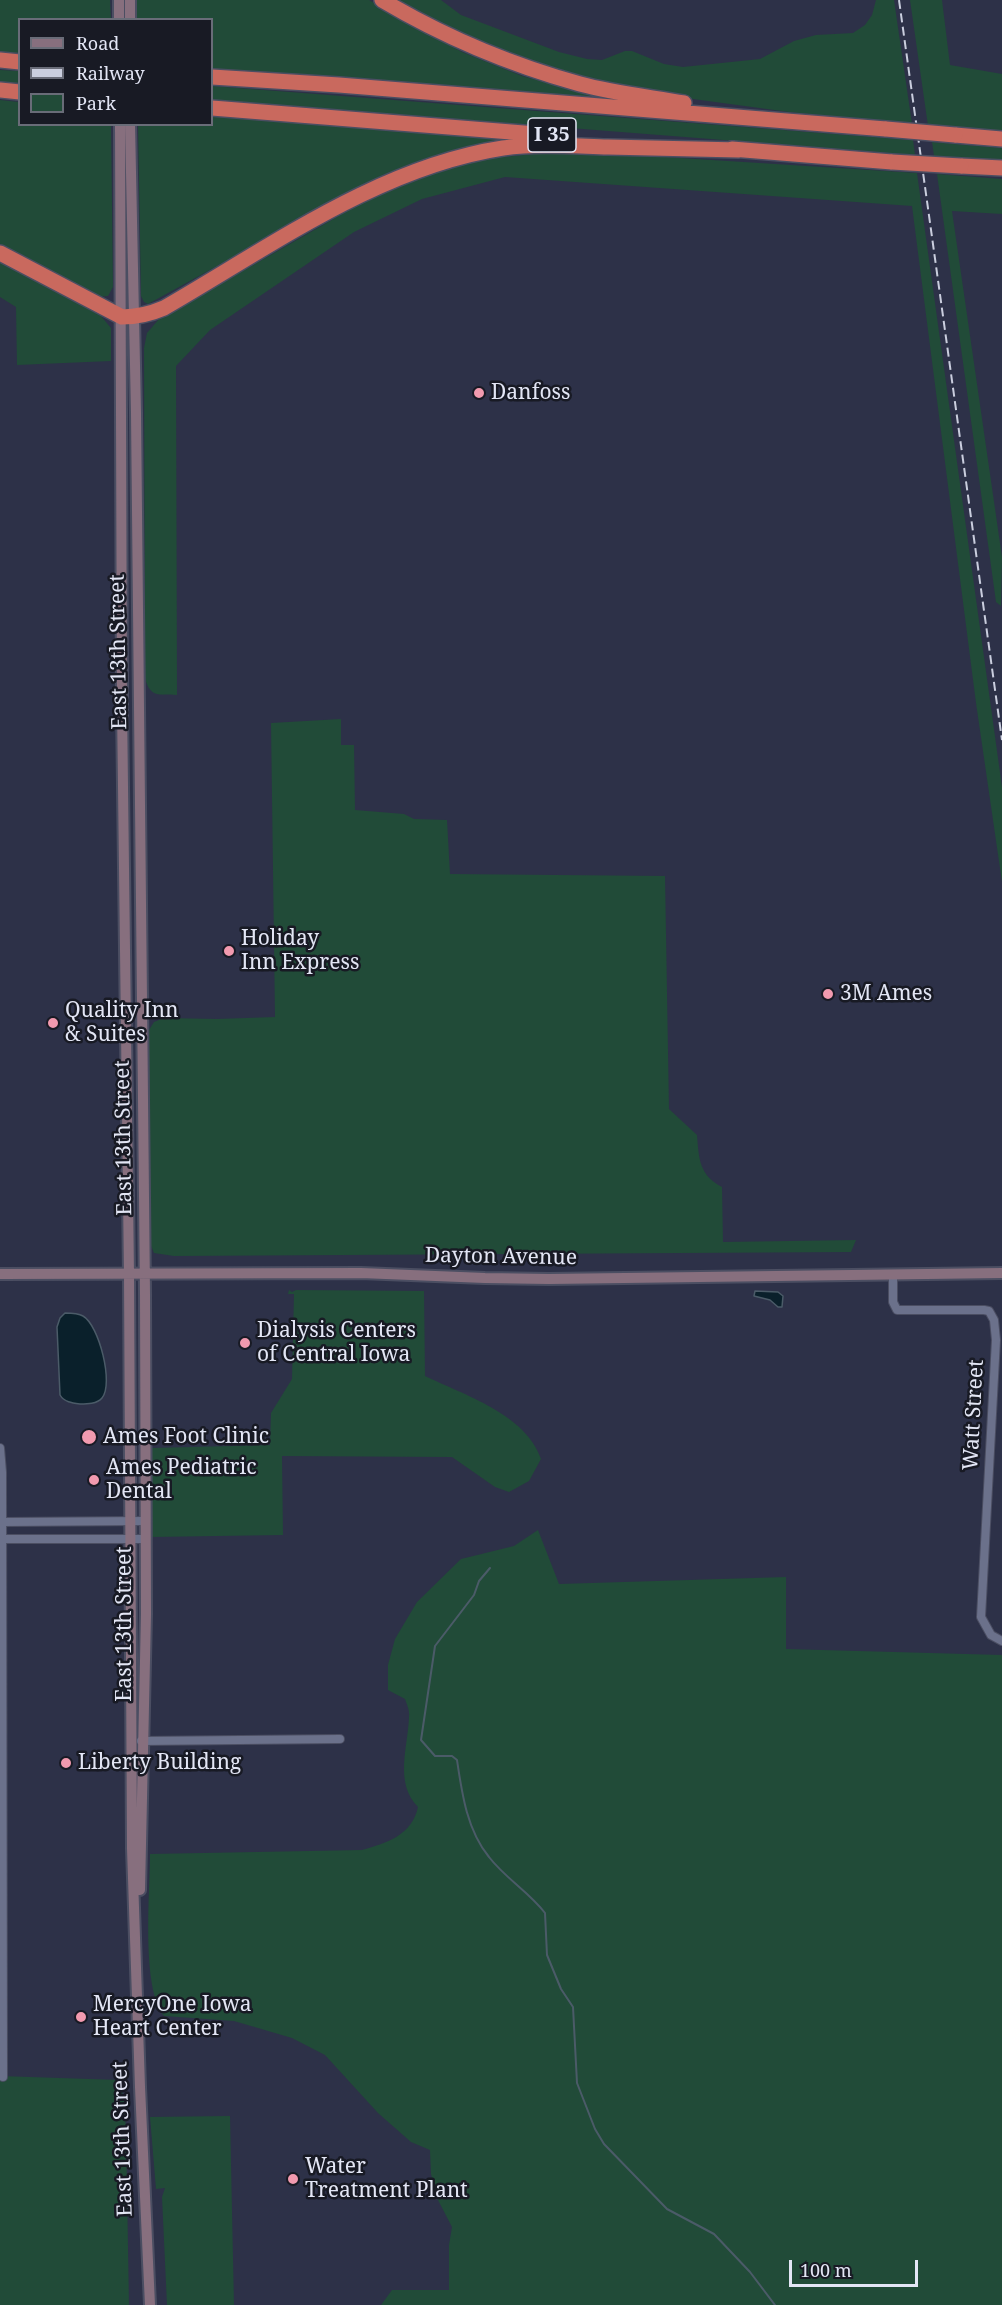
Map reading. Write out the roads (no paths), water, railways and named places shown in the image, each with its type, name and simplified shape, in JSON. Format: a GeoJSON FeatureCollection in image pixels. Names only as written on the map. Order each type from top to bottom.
{"type":"FeatureCollection","features":[{"type":"Feature","properties":{"kind":"highway"},"geometry":{"type":"LineString","coordinates":[[382,0],[462,44],[581,85],[764,118]]}},
{"type":"Feature","properties":{"kind":"highway"},"geometry":{"type":"LineString","coordinates":[[0,60],[18,62]]}},
{"type":"Feature","properties":{"kind":"highway","name":"I 35"},"geometry":{"type":"LineString","coordinates":[[213,77],[764,118],[1002,139]]}},
{"type":"Feature","properties":{"kind":"highway"},"geometry":{"type":"LineString","coordinates":[[0,90],[18,92]]}},
{"type":"Feature","properties":{"kind":"highway","name":"I 35"},"geometry":{"type":"LineString","coordinates":[[213,108],[892,162],[1002,168]]}},
{"type":"Feature","properties":{"kind":"highway"},"geometry":{"type":"LineString","coordinates":[[0,253],[127,317],[148,314],[164,308],[343,203],[389,181],[447,161],[502,148],[537,145],[739,150]]}},
{"type":"Feature","properties":{"kind":"main road"},"geometry":{"type":"LineString","coordinates":[[119,0],[119,18]]}},
{"type":"Feature","properties":{"kind":"main road"},"geometry":{"type":"LineString","coordinates":[[130,0],[130,18]]}},
{"type":"Feature","properties":{"kind":"main road","name":"East 13th Street"},"geometry":{"type":"LineString","coordinates":[[120,126],[127,317],[136,413],[145,1275],[143,1741],[137,1972]]}},
{"type":"Feature","properties":{"kind":"main road","name":"East 13th Street"},"geometry":{"type":"LineString","coordinates":[[130,126],[122,705],[129,1275],[131,1741],[140,2087],[150,2305]]}},
{"type":"Feature","properties":{"kind":"main road","name":"Dayton Avenue"},"geometry":{"type":"LineString","coordinates":[[0,1274],[361,1273],[538,1279],[1002,1273]]}},
{"type":"Feature","properties":{"kind":"street","name":"Watt Street"},"geometry":{"type":"LineString","coordinates":[[893,1275],[893,1302],[897,1310],[984,1310],[989,1311],[992,1315],[996,1340],[981,1617],[991,1635],[1002,1641]]}},
{"type":"Feature","properties":{"kind":"street"},"geometry":{"type":"LineString","coordinates":[[0,1448],[3,2077]]}},
{"type":"Feature","properties":{"kind":"street"},"geometry":{"type":"LineString","coordinates":[[2,1522],[145,1521]]}},
{"type":"Feature","properties":{"kind":"street"},"geometry":{"type":"LineString","coordinates":[[2,1539],[145,1539]]}},
{"type":"Feature","properties":{"kind":"street"},"geometry":{"type":"LineString","coordinates":[[131,1741],[340,1739]]}},
{"type":"Feature","properties":{"kind":"water"},"geometry":{"type":"Polygon","coordinates":[[[755,1291],[778,1292],[783,1296],[782,1307],[778,1307],[770,1300],[754,1296],[755,1291]]]}},
{"type":"Feature","properties":{"kind":"water"},"geometry":{"type":"Polygon","coordinates":[[[65,1313],[83,1316],[89,1322],[99,1342],[106,1381],[102,1398],[95,1403],[71,1403],[60,1395],[57,1327],[60,1318],[65,1313]]]}},
{"type":"Feature","properties":{"kind":"waterway"},"geometry":{"type":"LineString","coordinates":[[490,1568],[479,1581],[474,1595],[435,1646],[421,1740],[435,1756],[452,1756],[457,1760],[461,1786],[475,1835],[495,1865],[532,1898],[545,1913],[547,1955],[561,1989],[573,2007],[577,2083],[595,2129],[604,2144],[667,2209],[714,2234],[750,2272],[775,2305]]}},
{"type":"Feature","properties":{"kind":"railway"},"geometry":{"type":"LineString","coordinates":[[899,0],[1002,740]]}},
{"type":"Feature","properties":{"kind":"place","name":"Danfoss"},"geometry":{"type":"Point","coordinates":[479,393]}},
{"type":"Feature","properties":{"kind":"place","name":"Holiday Inn Express"},"geometry":{"type":"Point","coordinates":[229,951]}},
{"type":"Feature","properties":{"kind":"place","name":"3M Ames"},"geometry":{"type":"Point","coordinates":[828,994]}},
{"type":"Feature","properties":{"kind":"place","name":"Quality Inn & Suites"},"geometry":{"type":"Point","coordinates":[53,1023]}},
{"type":"Feature","properties":{"kind":"place","name":"Dialysis Centers of Central Iowa"},"geometry":{"type":"Point","coordinates":[245,1343]}},
{"type":"Feature","properties":{"kind":"place","name":"Ames Foot Clinic"},"geometry":{"type":"Point","coordinates":[89,1437]}},
{"type":"Feature","properties":{"kind":"place","name":"Ames Pediatric Dental"},"geometry":{"type":"Point","coordinates":[94,1480]}},
{"type":"Feature","properties":{"kind":"place","name":"Liberty Building"},"geometry":{"type":"Point","coordinates":[66,1763]}},
{"type":"Feature","properties":{"kind":"place","name":"MercyOne Iowa Heart Center"},"geometry":{"type":"Point","coordinates":[81,2017]}},
{"type":"Feature","properties":{"kind":"place","name":"Water Treatment Plant"},"geometry":{"type":"Point","coordinates":[293,2179]}}]}
